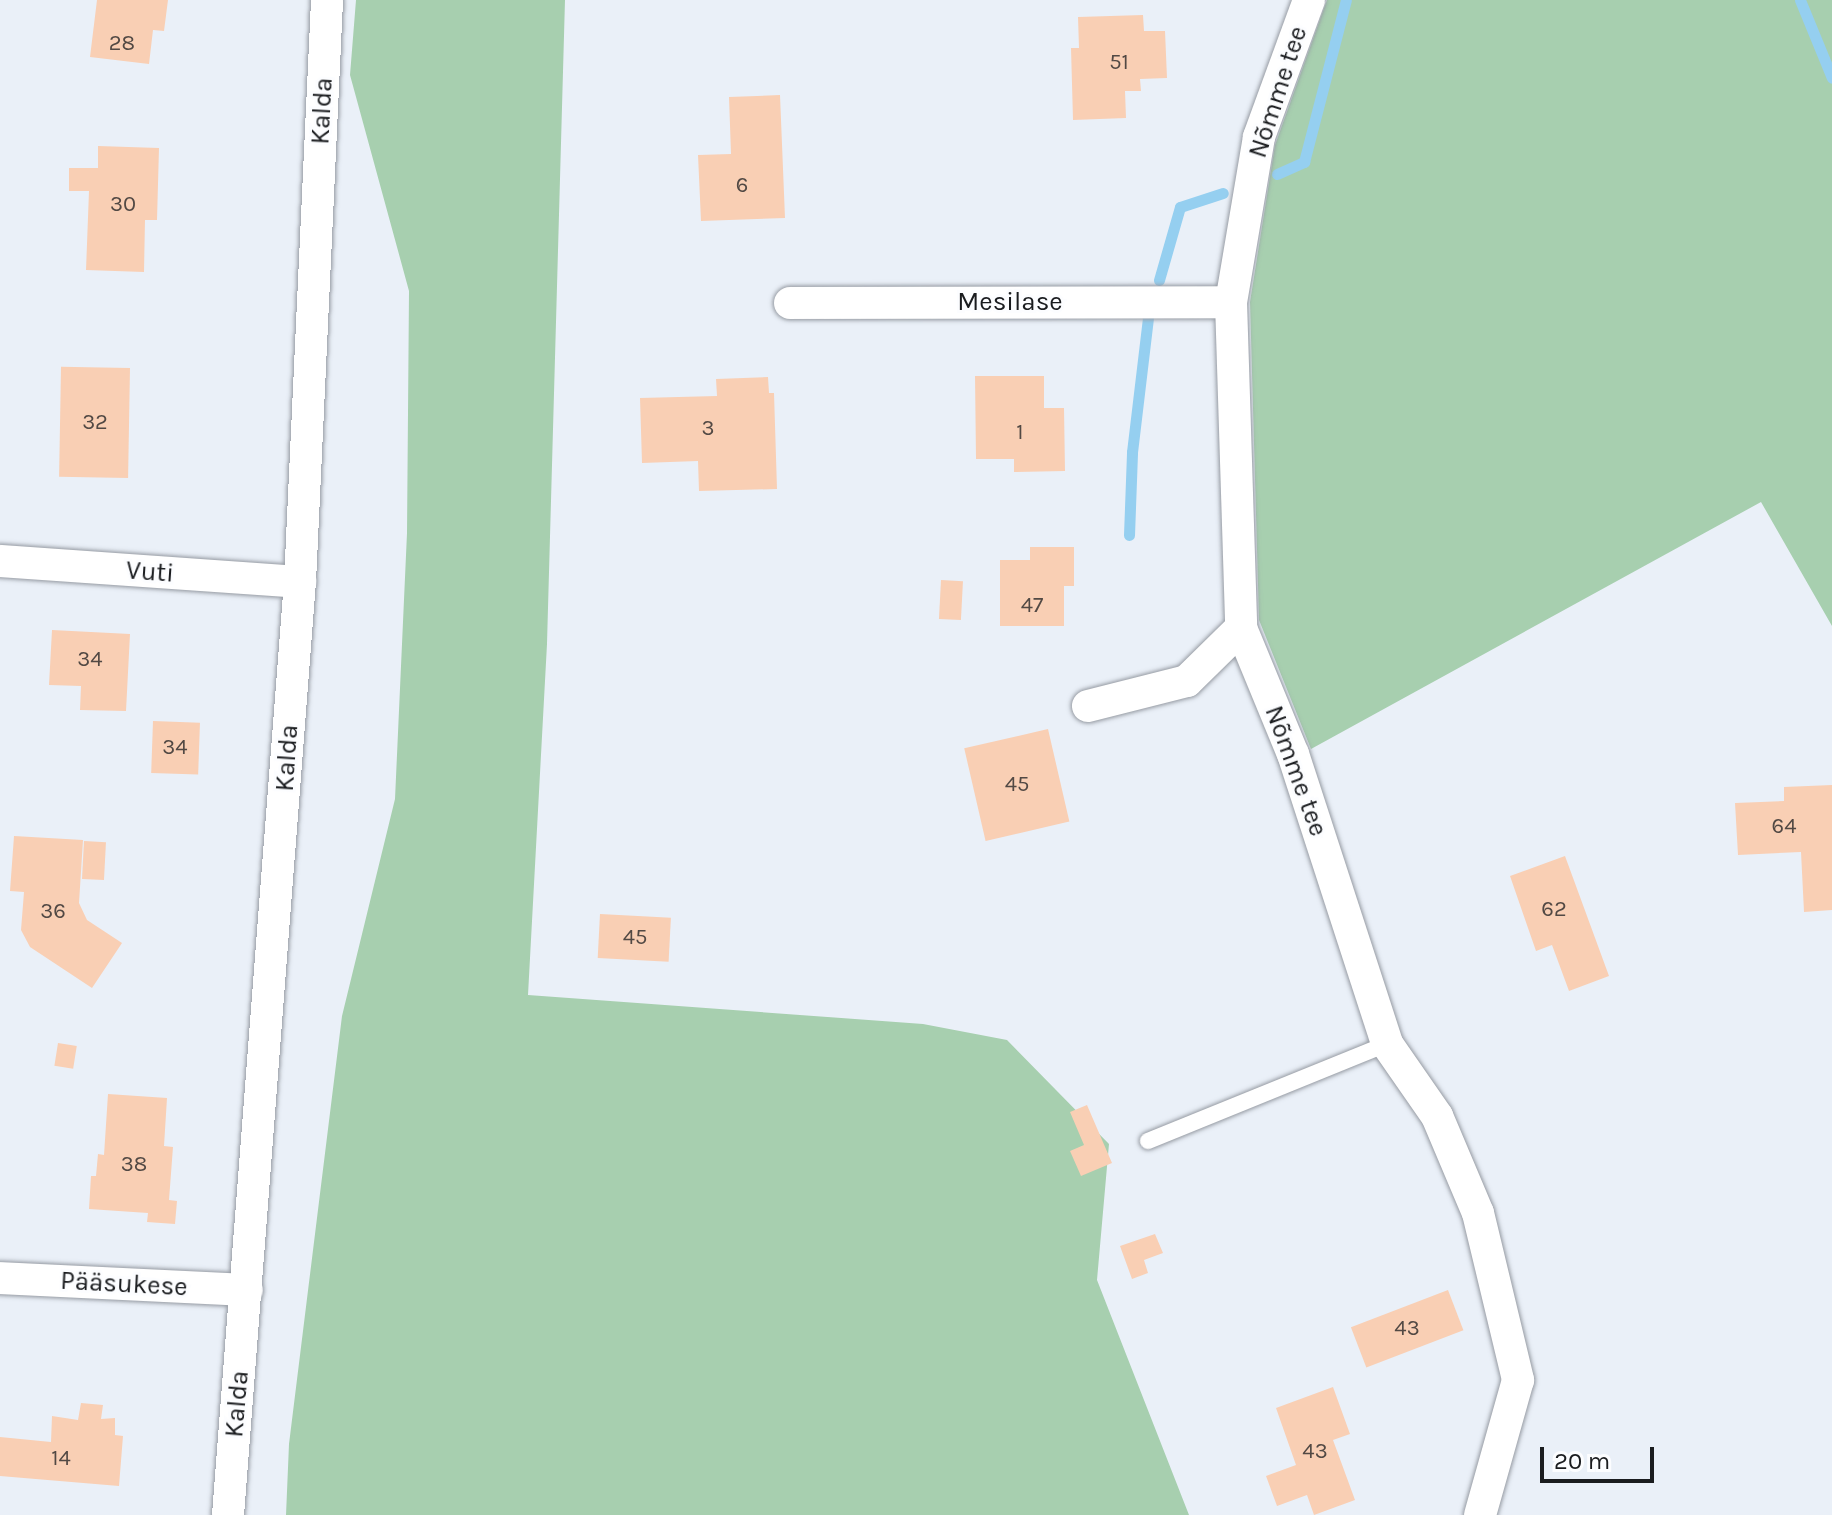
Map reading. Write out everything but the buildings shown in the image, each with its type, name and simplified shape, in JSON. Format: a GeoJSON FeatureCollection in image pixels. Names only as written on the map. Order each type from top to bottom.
{"type":"FeatureCollection","features":[{"type":"Feature","properties":{"kind":"street","name":"Kalda"},"geometry":{"type":"LineString","coordinates":[[228,1515],[300,582],[327,0]]}},
{"type":"Feature","properties":{"kind":"street","name":"Nõmme tee"},"geometry":{"type":"LineString","coordinates":[[1309,0],[1259,137],[1231,302],[1241,628],[1293,754],[1387,1044],[1437,1116],[1478,1213],[1518,1380],[1480,1515]]}},
{"type":"Feature","properties":{"kind":"street","name":"Mesilase"},"geometry":{"type":"LineString","coordinates":[[790,303],[1231,302]]}},
{"type":"Feature","properties":{"kind":"street","name":"Vuti"},"geometry":{"type":"LineString","coordinates":[[0,561],[300,582]]}},
{"type":"Feature","properties":{"kind":"street"},"geometry":{"type":"LineString","coordinates":[[1088,706],[1187,681],[1241,628]]}},
{"type":"Feature","properties":{"kind":"street","name":"Pääsukese"},"geometry":{"type":"LineString","coordinates":[[0,1278],[247,1290]]}},
{"type":"Feature","properties":{"kind":"lane"},"geometry":{"type":"LineString","coordinates":[[1148,1141],[1387,1044]]}},
{"type":"Feature","properties":{"kind":"green space"},"geometry":{"type":"Polygon","coordinates":[[[356,0],[565,0],[547,644],[528,995],[923,1024],[1007,1040],[1109,1144],[1097,1280],[1189,1515],[286,1515],[289,1444],[342,1016],[395,799],[407,533],[409,291],[350,75],[356,0]]]}},
{"type":"Feature","properties":{"kind":"green space"},"geometry":{"type":"Polygon","coordinates":[[[1327,0],[1832,0],[1832,626],[1761,502],[1311,749],[1259,620],[1250,302],[1275,145],[1327,0]]]}},
{"type":"Feature","properties":{"kind":"waterway"},"geometry":{"type":"LineString","coordinates":[[1277,174],[1304,162],[1346,0]]}},
{"type":"Feature","properties":{"kind":"waterway"},"geometry":{"type":"LineString","coordinates":[[1800,0],[1832,78]]}},
{"type":"Feature","properties":{"kind":"waterway"},"geometry":{"type":"LineString","coordinates":[[1159,280],[1180,207],[1223,193]]}},
{"type":"Feature","properties":{"kind":"waterway"},"geometry":{"type":"LineString","coordinates":[[1129,535],[1132,452],[1148,318]]}}]}
